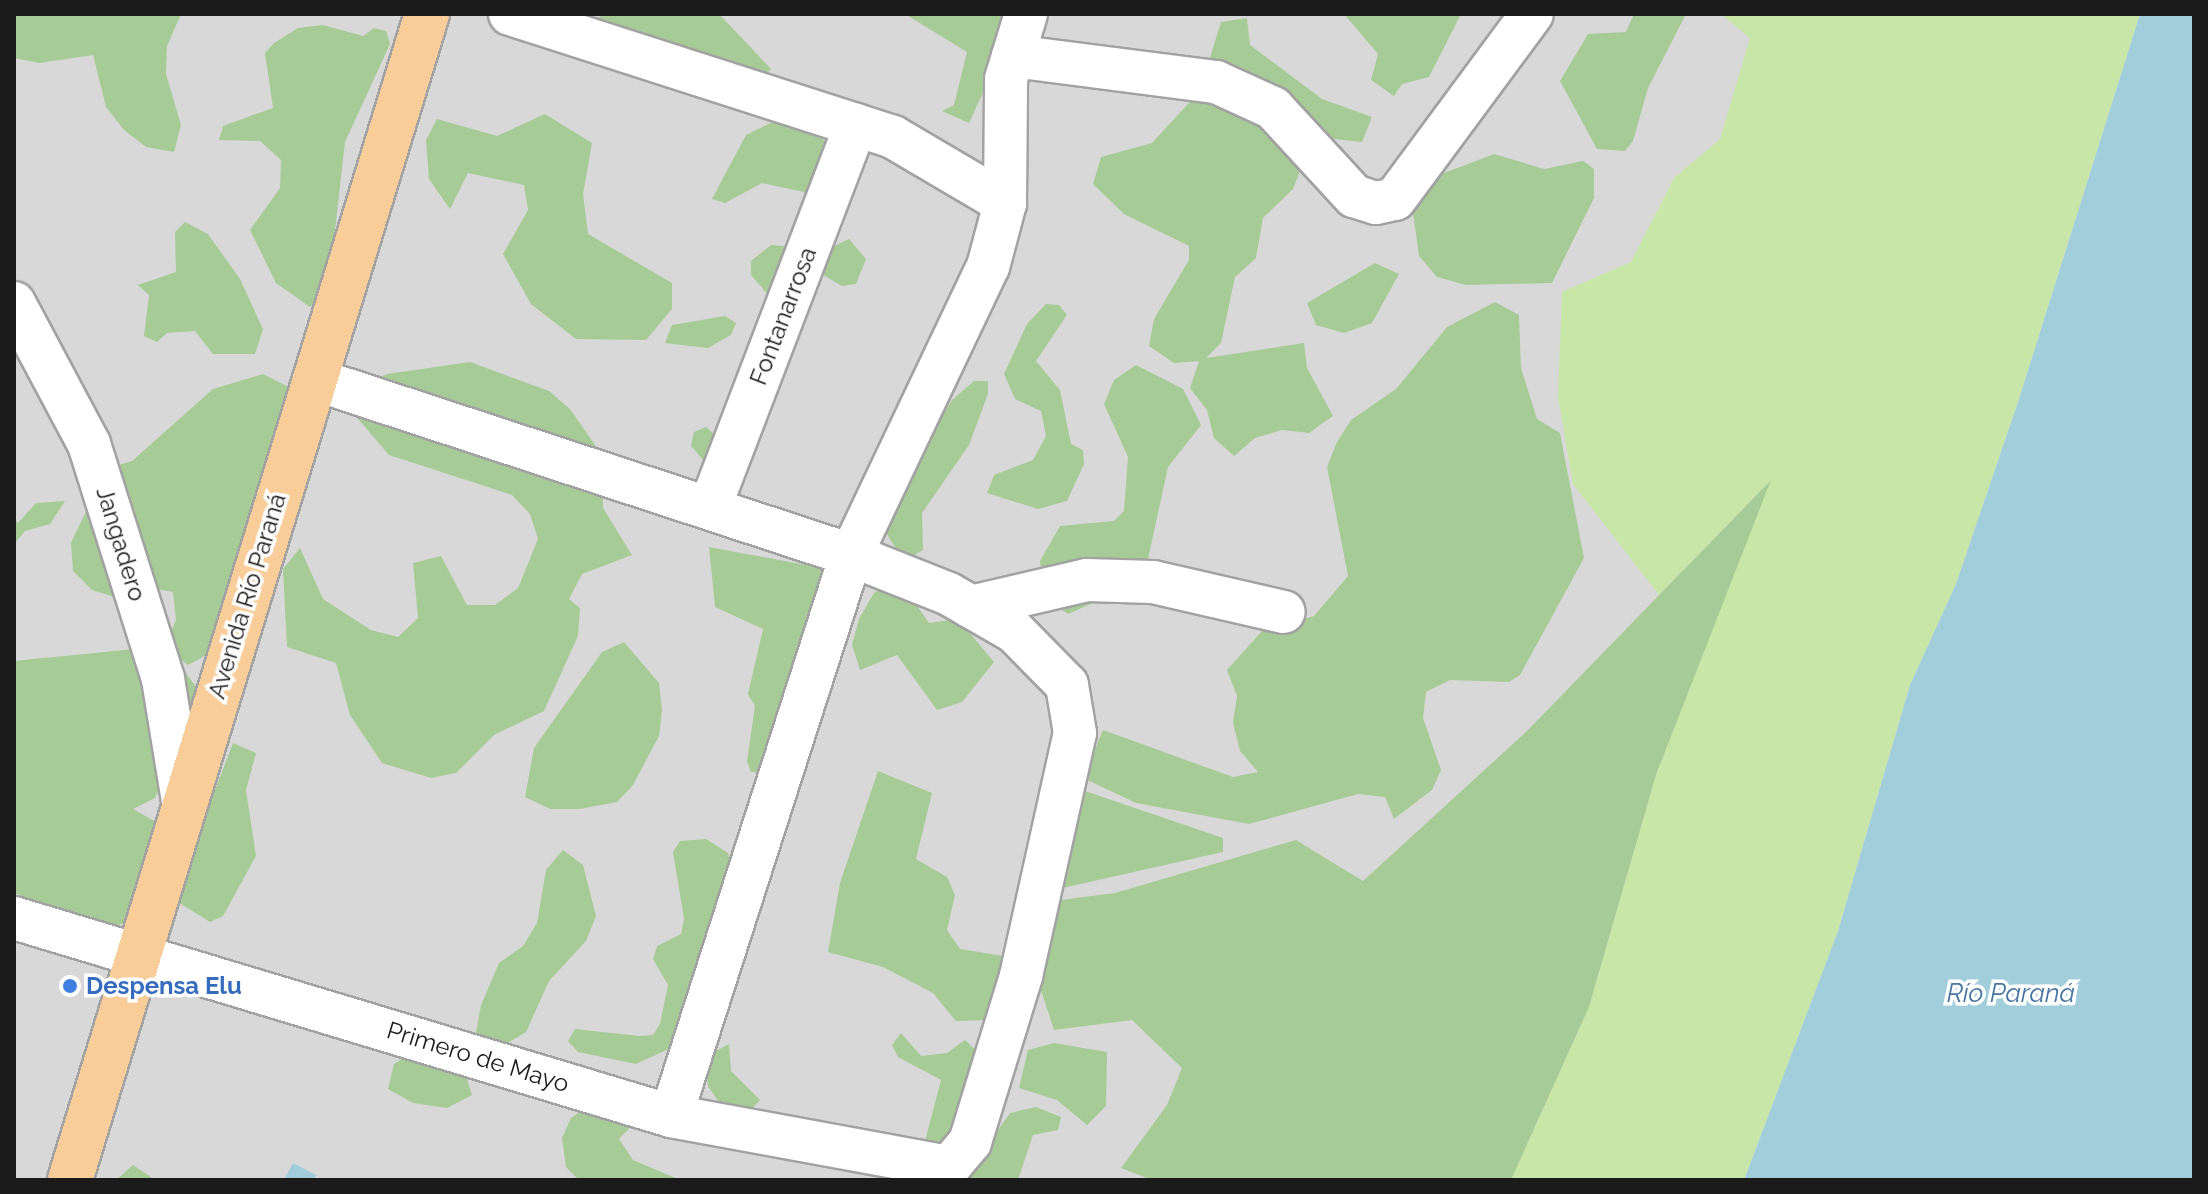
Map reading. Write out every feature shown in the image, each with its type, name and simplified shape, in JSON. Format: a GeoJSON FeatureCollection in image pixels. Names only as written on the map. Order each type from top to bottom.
{"type":"FeatureCollection","features":[{"type":"Feature","properties":{"kind":"main road","name":"Avenida Río Paraná"},"geometry":{"type":"LineString","coordinates":[[70,1180],[136,952],[314,379],[422,18]]}},
{"type":"Feature","properties":{"kind":"street"},"geometry":{"type":"LineString","coordinates":[[510,14],[893,137],[1005,203]]}},
{"type":"Feature","properties":{"kind":"street"},"geometry":{"type":"LineString","coordinates":[[671,1116],[851,555],[988,267],[1005,203],[1006,79],[1026,14]]}},
{"type":"Feature","properties":{"kind":"street"},"geometry":{"type":"LineString","coordinates":[[1013,56],[1216,82],[1273,108],[1354,196],[1376,203],[1395,199],[1532,14]]}},
{"type":"Feature","properties":{"kind":"street","name":"Fontanarrosa"},"geometry":{"type":"LineString","coordinates":[[710,507],[856,125]]}},
{"type":"Feature","properties":{"kind":"street","name":"Jangadero"},"geometry":{"type":"LineString","coordinates":[[14,303],[89,444],[163,679],[183,801]]}},
{"type":"Feature","properties":{"kind":"street"},"geometry":{"type":"LineString","coordinates":[[314,379],[851,555],[971,607],[1087,580],[1153,582],[1284,612]]}},
{"type":"Feature","properties":{"kind":"street","name":"Primero de Mayo"},"geometry":{"type":"LineString","coordinates":[[14,918],[136,952],[671,1116],[949,1167],[970,1142],[1021,976],[1075,733],[1067,685],[1015,632],[971,607]]}},
{"type":"Feature","properties":{"kind":"shaded area"},"geometry":{"type":"Polygon","coordinates":[[[14,14],[1911,14],[1666,609],[1356,1180],[14,1180],[14,14]]]}},
{"type":"Feature","properties":{"kind":"green space"},"geometry":{"type":"Polygon","coordinates":[[[14,14],[181,14],[167,46],[166,74],[181,125],[174,152],[146,147],[124,130],[106,107],[93,55],[39,63],[14,58],[14,14]]]}},
{"type":"Feature","properties":{"kind":"green space"},"geometry":{"type":"Polygon","coordinates":[[[605,14],[719,14],[771,69],[752,87],[594,20],[605,14]]]}},
{"type":"Feature","properties":{"kind":"green space"},"geometry":{"type":"Polygon","coordinates":[[[905,14],[1019,14],[969,123],[942,111],[954,105],[967,52],[905,14]]]}},
{"type":"Feature","properties":{"kind":"green space"},"geometry":{"type":"Polygon","coordinates":[[[1344,14],[1461,14],[1429,77],[1402,84],[1394,96],[1371,80],[1378,54],[1344,14]]]}},
{"type":"Feature","properties":{"kind":"green space"},"geometry":{"type":"Polygon","coordinates":[[[1634,14],[1686,14],[1648,88],[1633,141],[1625,151],[1597,149],[1560,81],[1588,34],[1626,32],[1634,14]]]}},
{"type":"Feature","properties":{"kind":"green space"},"geometry":{"type":"Polygon","coordinates":[[[1721,14],[2140,14],[2019,399],[1956,584],[1910,685],[1838,931],[1744,1180],[1511,1180],[1589,1007],[1656,775],[1769,482],[1659,595],[1573,484],[1558,397],[1562,292],[1631,262],[1674,178],[1720,139],[1750,38],[1721,14]]]}},
{"type":"Feature","properties":{"kind":"green space"},"geometry":{"type":"Polygon","coordinates":[[[1247,18],[1250,45],[1322,99],[1372,117],[1362,142],[1335,139],[1208,64],[1221,22],[1247,18]]]}},
{"type":"Feature","properties":{"kind":"green space"},"geometry":{"type":"Polygon","coordinates":[[[323,25],[363,36],[374,28],[386,31],[390,44],[345,142],[333,248],[321,298],[310,307],[276,283],[250,230],[280,188],[281,160],[260,141],[219,140],[223,126],[273,108],[265,53],[274,43],[298,28],[323,25]]]}},
{"type":"Feature","properties":{"kind":"green space"},"geometry":{"type":"Polygon","coordinates":[[[1198,93],[1237,101],[1303,163],[1293,189],[1263,218],[1256,258],[1235,277],[1221,343],[1206,358],[1304,343],[1307,368],[1333,416],[1309,433],[1282,430],[1255,438],[1234,456],[1214,438],[1207,410],[1190,388],[1199,361],[1174,363],[1149,346],[1154,319],[1189,260],[1189,246],[1124,214],[1093,184],[1101,157],[1152,143],[1198,93]]]}},
{"type":"Feature","properties":{"kind":"green space"},"geometry":{"type":"Polygon","coordinates":[[[545,114],[592,143],[583,194],[588,234],[672,283],[672,309],[646,340],[576,339],[531,304],[503,254],[528,210],[524,185],[468,173],[450,209],[429,179],[426,140],[437,119],[497,136],[545,114]]]}},
{"type":"Feature","properties":{"kind":"green space"},"geometry":{"type":"Polygon","coordinates":[[[783,117],[820,132],[831,157],[807,206],[804,192],[762,183],[725,203],[712,199],[746,135],[783,117]]]}},
{"type":"Feature","properties":{"kind":"green space"},"geometry":{"type":"Polygon","coordinates":[[[1494,154],[1544,169],[1583,161],[1594,169],[1594,198],[1552,283],[1466,285],[1437,277],[1419,256],[1413,213],[1431,178],[1494,154]]]}},
{"type":"Feature","properties":{"kind":"green space"},"geometry":{"type":"Polygon","coordinates":[[[185,222],[208,234],[240,279],[263,329],[255,354],[213,354],[195,331],[167,333],[157,342],[144,336],[149,295],[138,285],[176,272],[175,232],[185,222]]]}},
{"type":"Feature","properties":{"kind":"green space"},"geometry":{"type":"Polygon","coordinates":[[[849,239],[866,259],[856,284],[842,286],[818,272],[776,304],[751,275],[751,261],[771,245],[825,250],[849,239]]]}},
{"type":"Feature","properties":{"kind":"green space"},"geometry":{"type":"Polygon","coordinates":[[[1375,263],[1399,274],[1372,323],[1344,333],[1316,325],[1307,303],[1375,263]]]}},
{"type":"Feature","properties":{"kind":"green space"},"geometry":{"type":"Polygon","coordinates":[[[1495,302],[1519,315],[1521,368],[1537,419],[1560,433],[1584,558],[1520,675],[1509,682],[1450,680],[1426,692],[1423,718],[1441,770],[1432,790],[1394,819],[1385,797],[1358,794],[1249,824],[1136,803],[1083,778],[1103,730],[1233,777],[1258,772],[1240,751],[1233,723],[1237,696],[1227,670],[1262,631],[1314,616],[1348,576],[1327,467],[1337,442],[1351,420],[1396,389],[1447,327],[1495,302]]]}},
{"type":"Feature","properties":{"kind":"green space"},"geometry":{"type":"Polygon","coordinates":[[[1046,304],[1059,305],[1067,315],[1036,361],[1060,390],[1071,444],[1083,450],[1084,464],[1067,501],[1038,509],[987,493],[994,475],[1033,460],[1046,436],[1041,411],[1015,399],[1004,374],[1027,324],[1046,304]]]}},
{"type":"Feature","properties":{"kind":"green space"},"geometry":{"type":"Polygon","coordinates":[[[725,316],[736,323],[731,335],[708,348],[665,343],[672,325],[725,316]]]}},
{"type":"Feature","properties":{"kind":"green space"},"geometry":{"type":"Polygon","coordinates":[[[470,362],[549,391],[570,409],[602,455],[603,508],[632,555],[582,574],[569,599],[580,608],[578,636],[544,711],[494,735],[456,773],[431,778],[382,763],[350,715],[336,663],[287,647],[283,569],[300,548],[323,599],[371,630],[398,637],[418,618],[413,563],[441,556],[467,605],[495,605],[518,588],[538,539],[530,514],[512,495],[389,455],[353,413],[360,386],[387,374],[470,362]]]}},
{"type":"Feature","properties":{"kind":"green space"},"geometry":{"type":"Polygon","coordinates":[[[1136,365],[1183,389],[1201,425],[1168,467],[1148,559],[1106,597],[1068,614],[1044,596],[1040,561],[1060,526],[1114,521],[1124,511],[1128,457],[1104,404],[1114,380],[1136,365]]]}},
{"type":"Feature","properties":{"kind":"green space"},"geometry":{"type":"Polygon","coordinates":[[[263,374],[287,386],[295,412],[225,645],[188,665],[168,650],[201,693],[155,798],[133,809],[156,822],[161,850],[130,922],[105,928],[14,893],[14,661],[165,646],[176,620],[173,592],[146,587],[118,598],[92,590],[73,571],[71,543],[106,469],[132,461],[213,389],[263,374]]]}},
{"type":"Feature","properties":{"kind":"green space"},"geometry":{"type":"Polygon","coordinates":[[[974,381],[988,381],[988,394],[969,445],[922,513],[923,550],[911,557],[898,552],[885,531],[903,481],[952,400],[974,381]]]}},
{"type":"Feature","properties":{"kind":"green space"},"geometry":{"type":"Polygon","coordinates":[[[706,427],[716,436],[712,470],[691,446],[694,432],[706,427]]]}},
{"type":"Feature","properties":{"kind":"green space"},"geometry":{"type":"Polygon","coordinates":[[[1771,480],[1656,775],[1589,1007],[1511,1180],[1152,1180],[1121,1168],[1167,1105],[1182,1068],[1132,1020],[1054,1030],[1025,941],[1061,900],[1115,893],[1296,840],[1363,881],[1526,732],[1771,480]]]}},
{"type":"Feature","properties":{"kind":"green space"},"geometry":{"type":"Polygon","coordinates":[[[65,501],[50,524],[25,531],[14,544],[14,519],[18,523],[36,503],[65,501]]]}},
{"type":"Feature","properties":{"kind":"green space"},"geometry":{"type":"Polygon","coordinates":[[[709,547],[822,568],[765,772],[751,772],[747,761],[755,706],[748,694],[763,629],[715,607],[709,547]]]}},
{"type":"Feature","properties":{"kind":"green space"},"geometry":{"type":"Polygon","coordinates":[[[898,578],[929,623],[958,619],[994,662],[962,702],[937,710],[897,655],[860,670],[852,645],[859,619],[874,593],[898,578]]]}},
{"type":"Feature","properties":{"kind":"green space"},"geometry":{"type":"Polygon","coordinates":[[[624,642],[659,683],[662,710],[659,736],[633,785],[617,802],[579,809],[550,809],[525,797],[534,748],[602,652],[624,642]]]}},
{"type":"Feature","properties":{"kind":"green space"},"geometry":{"type":"Polygon","coordinates":[[[233,743],[256,753],[246,790],[256,856],[223,916],[210,922],[173,899],[233,743]]]}},
{"type":"Feature","properties":{"kind":"green space"},"geometry":{"type":"Polygon","coordinates":[[[878,771],[932,793],[916,859],[947,877],[955,895],[947,930],[960,949],[1004,956],[991,1020],[956,1021],[933,993],[883,967],[828,952],[840,883],[878,771]]]}},
{"type":"Feature","properties":{"kind":"green space"},"geometry":{"type":"Polygon","coordinates":[[[1085,791],[1223,838],[1223,852],[1058,889],[1073,797],[1085,791]]]}},
{"type":"Feature","properties":{"kind":"green space"},"geometry":{"type":"Polygon","coordinates":[[[706,839],[728,853],[732,866],[675,1046],[636,1064],[578,1052],[568,1041],[575,1029],[639,1036],[653,1035],[660,1024],[668,985],[653,959],[657,946],[681,934],[684,919],[673,852],[680,841],[706,839]]]}},
{"type":"Feature","properties":{"kind":"green space"},"geometry":{"type":"Polygon","coordinates":[[[563,850],[583,865],[596,916],[586,941],[549,981],[526,1032],[501,1047],[476,1033],[481,1005],[499,963],[523,946],[537,923],[546,870],[563,850]]]}},
{"type":"Feature","properties":{"kind":"green space"},"geometry":{"type":"Polygon","coordinates":[[[901,1033],[921,1056],[947,1053],[965,1040],[984,1058],[946,1145],[925,1141],[941,1080],[898,1057],[892,1045],[901,1033]]]}},
{"type":"Feature","properties":{"kind":"green space"},"geometry":{"type":"Polygon","coordinates":[[[1054,1043],[1107,1052],[1106,1106],[1087,1125],[1057,1100],[1019,1088],[1028,1050],[1054,1043]]]}},
{"type":"Feature","properties":{"kind":"green space"},"geometry":{"type":"Polygon","coordinates":[[[729,1044],[731,1071],[760,1100],[750,1111],[723,1108],[708,1086],[705,1057],[729,1044]]]}},
{"type":"Feature","properties":{"kind":"green space"},"geometry":{"type":"Polygon","coordinates":[[[417,1049],[464,1070],[472,1095],[447,1108],[413,1103],[388,1089],[394,1064],[417,1049]]]}},
{"type":"Feature","properties":{"kind":"green space"},"geometry":{"type":"Polygon","coordinates":[[[593,1103],[638,1119],[619,1139],[633,1160],[680,1180],[579,1180],[566,1167],[562,1138],[571,1118],[593,1103]]]}},
{"type":"Feature","properties":{"kind":"green space"},"geometry":{"type":"Polygon","coordinates":[[[1036,1107],[1061,1117],[1058,1130],[1033,1135],[1018,1180],[963,1180],[1010,1113],[1036,1107]]]}},
{"type":"Feature","properties":{"kind":"green space"},"geometry":{"type":"Polygon","coordinates":[[[133,1165],[145,1173],[155,1180],[116,1180],[133,1165]]]}},
{"type":"Feature","properties":{"kind":"water","name":"Río Paraná"},"geometry":{"type":"Polygon","coordinates":[[[2140,14],[2194,14],[2194,1180],[1744,1180],[1838,931],[1910,685],[1956,584],[2019,399],[2140,14]]]}},
{"type":"Feature","properties":{"kind":"water"},"geometry":{"type":"Polygon","coordinates":[[[293,1163],[316,1175],[314,1180],[284,1180],[293,1163]]]}},
{"type":"Feature","properties":{"kind":"place","name":"Despensa Elu"},"geometry":{"type":"Point","coordinates":[70,986]}}]}
